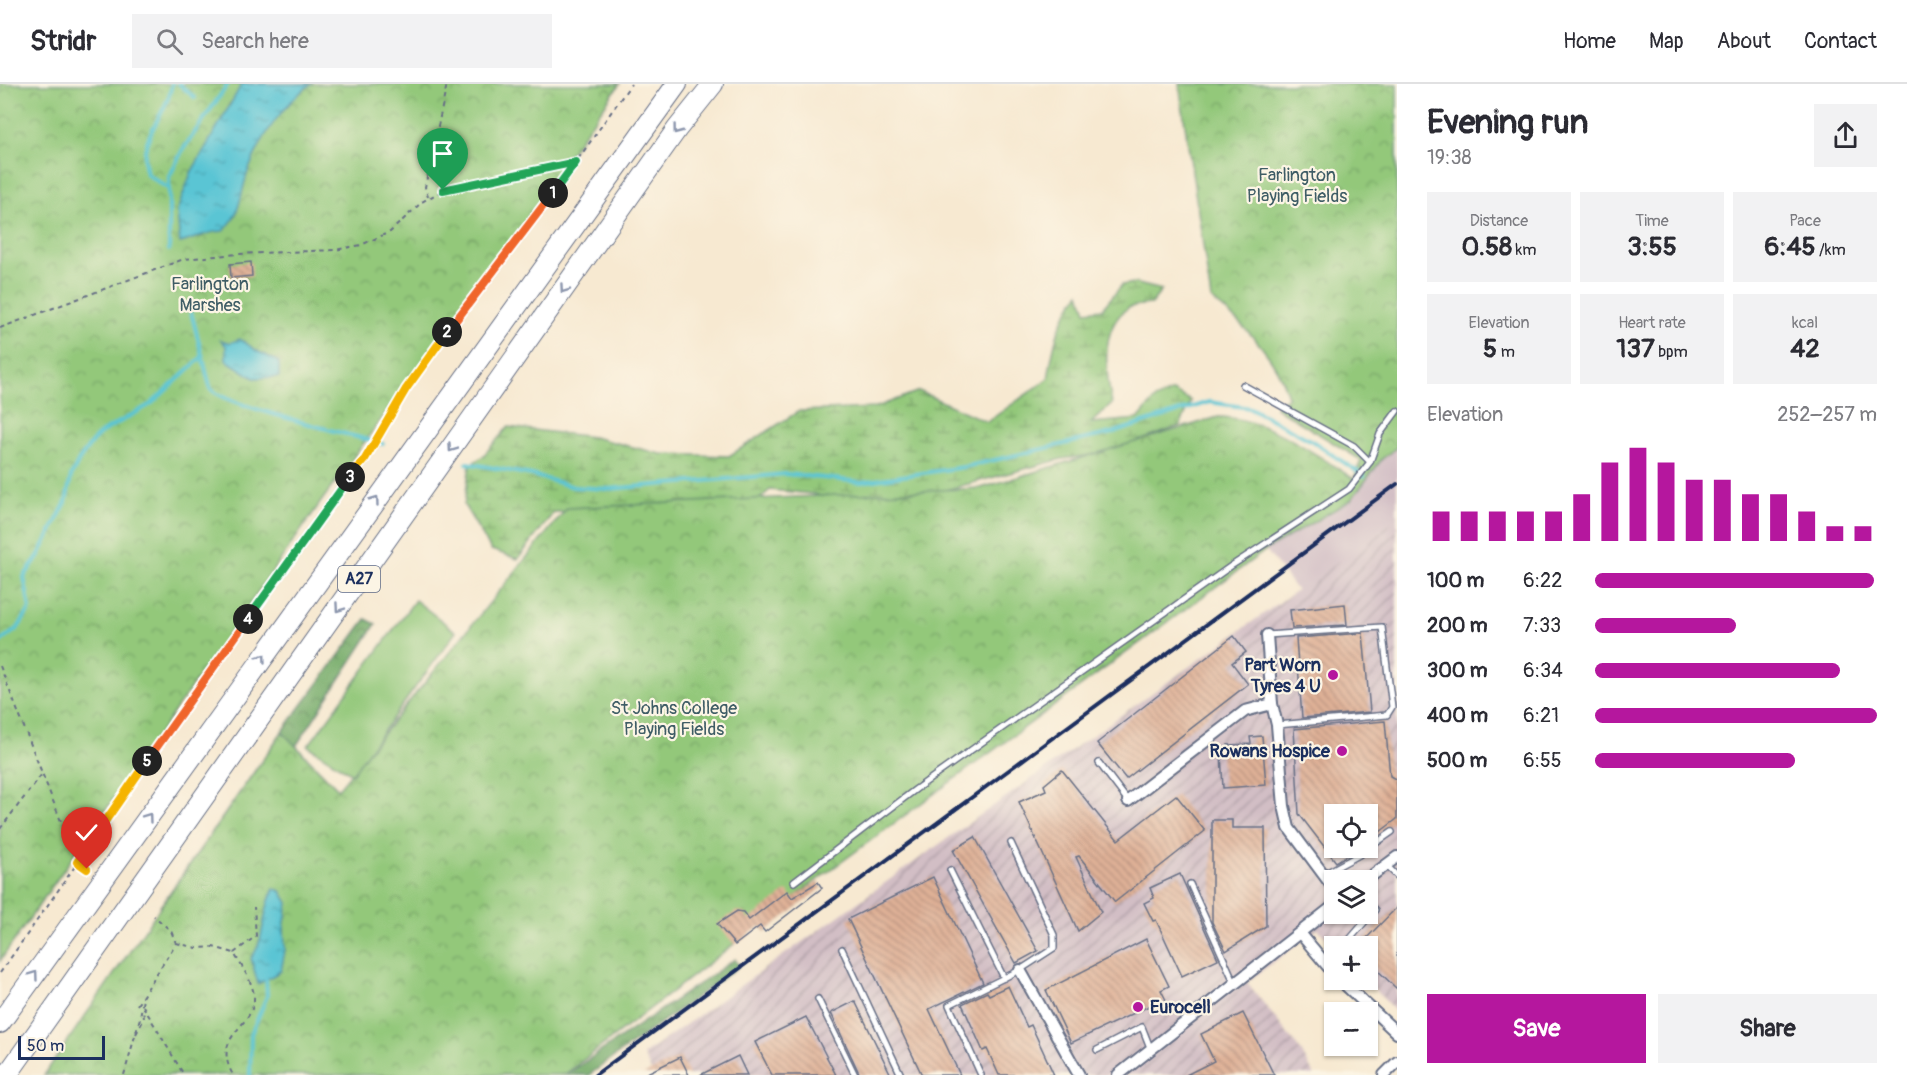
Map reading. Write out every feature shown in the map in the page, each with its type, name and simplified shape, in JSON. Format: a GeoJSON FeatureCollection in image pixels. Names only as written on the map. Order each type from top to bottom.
{"type":"FeatureCollection","features":[{"type":"Feature","properties":{"kind":"highway","name":"A27"},"geometry":{"type":"LineString","coordinates":[[0,1023],[677,84]]}},
{"type":"Feature","properties":{"kind":"highway","name":"A27"},"geometry":{"type":"LineString","coordinates":[[7,1075],[677,129],[713,84]]}},
{"type":"Feature","properties":{"kind":"street"},"geometry":{"type":"LineString","coordinates":[[1267,635],[1272,704],[1277,725],[1284,806],[1289,828],[1324,877]]}},
{"type":"Feature","properties":{"kind":"street"},"geometry":{"type":"LineString","coordinates":[[1128,801],[1239,715],[1253,708],[1272,704]]}},
{"type":"Feature","properties":{"kind":"street"},"geometry":{"type":"LineString","coordinates":[[1378,871],[1397,857]]}},
{"type":"Feature","properties":{"kind":"street"},"geometry":{"type":"LineString","coordinates":[[1118,1075],[1324,914]]}},
{"type":"Feature","properties":{"kind":"street"},"geometry":{"type":"LineString","coordinates":[[1300,933],[1324,962]]}},
{"type":"Feature","properties":{"kind":"street"},"geometry":{"type":"LineString","coordinates":[[1020,970],[1079,1075]]}},
{"type":"Feature","properties":{"kind":"street"},"geometry":{"type":"LineString","coordinates":[[1351,990],[1397,1033]]}},
{"type":"Feature","properties":{"kind":"street"},"geometry":{"type":"LineString","coordinates":[[1384,1075],[1397,1062]]}},
{"type":"Feature","properties":{"kind":"lane"},"geometry":{"type":"LineString","coordinates":[[1243,385],[1354,446],[1370,462]]}},
{"type":"Feature","properties":{"kind":"lane"},"geometry":{"type":"LineString","coordinates":[[794,882],[916,789],[1231,566],[1349,489],[1365,471],[1380,435],[1397,411]]}},
{"type":"Feature","properties":{"kind":"lane"},"geometry":{"type":"LineString","coordinates":[[1267,635],[1382,627],[1392,707],[1387,715],[1277,725]]}},
{"type":"Feature","properties":{"kind":"lane"},"geometry":{"type":"LineString","coordinates":[[1099,763],[1128,801]]}},
{"type":"Feature","properties":{"kind":"lane"},"geometry":{"type":"LineString","coordinates":[[1322,875],[1359,855],[1392,832]]}},
{"type":"Feature","properties":{"kind":"lane"},"geometry":{"type":"LineString","coordinates":[[981,1075],[949,1005],[1020,970],[1054,948],[1054,935],[1011,843]]}},
{"type":"Feature","properties":{"kind":"lane"},"geometry":{"type":"LineString","coordinates":[[1386,865],[1397,876]]}},
{"type":"Feature","properties":{"kind":"lane"},"geometry":{"type":"LineString","coordinates":[[950,870],[1004,978]]}},
{"type":"Feature","properties":{"kind":"lane"},"geometry":{"type":"LineString","coordinates":[[1190,884],[1235,984]]}},
{"type":"Feature","properties":{"kind":"lane"},"geometry":{"type":"LineString","coordinates":[[1353,936],[1363,924]]}},
{"type":"Feature","properties":{"kind":"lane"},"geometry":{"type":"LineString","coordinates":[[842,950],[901,1075]]}},
{"type":"Feature","properties":{"kind":"lane"},"geometry":{"type":"LineString","coordinates":[[818,999],[855,1075]]}},
{"type":"Feature","properties":{"kind":"lane"},"geometry":{"type":"LineString","coordinates":[[1097,1050],[1142,1028],[1151,1050]]}},
{"type":"Feature","properties":{"kind":"path"},"geometry":{"type":"LineString","coordinates":[[428,197],[425,187],[447,84]]}},
{"type":"Feature","properties":{"kind":"path"},"geometry":{"type":"LineString","coordinates":[[0,973],[343,485],[371,450],[406,389],[576,162],[631,84]]}},
{"type":"Feature","properties":{"kind":"path"},"geometry":{"type":"LineString","coordinates":[[0,328],[184,259],[237,254],[335,250],[362,245],[390,232],[428,197],[462,185],[550,170],[576,162]]}},
{"type":"Feature","properties":{"kind":"path"},"geometry":{"type":"LineString","coordinates":[[0,666],[77,862],[87,869]]}},
{"type":"Feature","properties":{"kind":"path"},"geometry":{"type":"LineString","coordinates":[[0,829],[42,774]]}},
{"type":"Feature","properties":{"kind":"path"},"geometry":{"type":"LineString","coordinates":[[176,943],[196,948],[213,947],[234,952],[256,936],[254,907]]}},
{"type":"Feature","properties":{"kind":"path"},"geometry":{"type":"LineString","coordinates":[[154,916],[171,931],[176,943]]}},
{"type":"Feature","properties":{"kind":"path"},"geometry":{"type":"LineString","coordinates":[[137,1005],[176,943]]}},
{"type":"Feature","properties":{"kind":"path"},"geometry":{"type":"LineString","coordinates":[[233,1075],[227,1055],[230,1039],[249,1014],[254,1001],[252,987],[234,952]]}},
{"type":"Feature","properties":{"kind":"path"},"geometry":{"type":"LineString","coordinates":[[124,1075],[143,1006],[143,995]]}},
{"type":"Feature","properties":{"kind":"path"},"geometry":{"type":"LineString","coordinates":[[143,1006],[184,1075]]}},
{"type":"Feature","properties":{"kind":"shaded area"},"geometry":{"type":"Polygon","coordinates":[[[1397,447],[1397,519],[1297,591],[1266,550],[1351,500],[1382,459],[1397,447]]]}},
{"type":"Feature","properties":{"kind":"shaded area"},"geometry":{"type":"Polygon","coordinates":[[[1397,519],[1397,1013],[1375,990],[1378,990],[1378,936],[1325,936],[1318,929],[1247,982],[1301,1051],[1314,1075],[653,1075],[643,1055],[1397,519]]]}},
{"type":"Feature","properties":{"kind":"green space","name":"Farlington Marshes"},"geometry":{"type":"Polygon","coordinates":[[[0,84],[620,84],[568,156],[542,199],[323,499],[0,961],[0,84]]]}},
{"type":"Feature","properties":{"kind":"green space","name":"St Johns College Playing Fields"},"geometry":{"type":"Polygon","coordinates":[[[1179,84],[1397,84],[1397,447],[1382,459],[1351,500],[1266,550],[821,877],[564,1075],[44,1075],[282,732],[338,789],[567,508],[981,488],[1218,417],[1254,423],[1272,430],[1307,448],[1354,479],[1361,460],[1275,407],[1288,397],[1276,368],[1247,330],[1211,299],[1179,84]]]}},
{"type":"Feature","properties":{"kind":"green space"},"geometry":{"type":"Polygon","coordinates":[[[1134,283],[1162,290],[1151,304],[1128,308],[1112,327],[1107,366],[1112,404],[1091,423],[1138,419],[1155,399],[1173,391],[1191,401],[1180,426],[1107,453],[1062,459],[908,500],[854,504],[813,494],[770,490],[743,513],[554,512],[518,559],[491,550],[464,505],[470,465],[483,456],[508,427],[593,437],[661,454],[729,456],[799,411],[874,408],[919,391],[987,422],[1048,379],[1062,323],[1080,293],[1086,311],[1102,309],[1122,285],[1134,283]]]}},
{"type":"Feature","properties":{"kind":"green space"},"geometry":{"type":"Polygon","coordinates":[[[415,600],[456,632],[352,774],[308,746],[415,600]]]}},
{"type":"Feature","properties":{"kind":"green space"},"geometry":{"type":"Polygon","coordinates":[[[366,619],[376,624],[296,746],[338,789],[159,908],[282,732],[366,619]]]}},
{"type":"Feature","properties":{"kind":"green space"},"geometry":{"type":"Polygon","coordinates":[[[735,959],[739,966],[589,1075],[566,1075],[735,959]]]}},
{"type":"Feature","properties":{"kind":"water"},"geometry":{"type":"Polygon","coordinates":[[[242,84],[311,84],[283,111],[260,145],[246,177],[234,218],[229,225],[223,231],[180,243],[177,211],[191,173],[242,84]]]}},
{"type":"Feature","properties":{"kind":"water"},"geometry":{"type":"Polygon","coordinates":[[[240,339],[279,362],[279,377],[254,378],[226,360],[226,346],[221,340],[230,343],[240,339]]]}},
{"type":"Feature","properties":{"kind":"water"},"geometry":{"type":"Polygon","coordinates":[[[274,889],[281,891],[288,903],[284,928],[285,950],[281,971],[258,984],[251,958],[259,943],[267,907],[274,889]]]}},
{"type":"Feature","properties":{"kind":"building"},"geometry":{"type":"Polygon","coordinates":[[[251,262],[252,276],[231,278],[230,264],[251,262]]]}},
{"type":"Feature","properties":{"kind":"building"},"geometry":{"type":"Polygon","coordinates":[[[1345,604],[1347,625],[1292,628],[1290,610],[1345,604]]]}},
{"type":"Feature","properties":{"kind":"building","name":"Part Worn Tyres 4 U"},"geometry":{"type":"Polygon","coordinates":[[[1363,633],[1370,712],[1302,718],[1296,638],[1363,633]]]}},
{"type":"Feature","properties":{"kind":"building"},"geometry":{"type":"Polygon","coordinates":[[[1234,636],[1246,652],[1232,663],[1248,684],[1126,779],[1097,743],[1234,636]]]}},
{"type":"Feature","properties":{"kind":"building"},"geometry":{"type":"Polygon","coordinates":[[[1385,721],[1390,776],[1397,780],[1397,819],[1378,833],[1378,804],[1324,804],[1324,846],[1299,814],[1294,729],[1385,721]]]}},
{"type":"Feature","properties":{"kind":"building"},"geometry":{"type":"Polygon","coordinates":[[[1262,736],[1266,785],[1223,788],[1221,754],[1229,753],[1228,745],[1251,744],[1250,737],[1262,736]]]}},
{"type":"Feature","properties":{"kind":"building"},"geometry":{"type":"Polygon","coordinates":[[[1062,770],[1118,840],[1176,795],[1205,831],[1115,902],[1079,856],[1076,857],[1101,912],[1078,931],[1019,802],[1046,790],[1044,785],[1062,770]]]}},
{"type":"Feature","properties":{"kind":"building"},"geometry":{"type":"Polygon","coordinates":[[[1212,820],[1232,820],[1232,828],[1265,828],[1266,926],[1226,951],[1212,922],[1212,820]]]}},
{"type":"Feature","properties":{"kind":"building"},"geometry":{"type":"Polygon","coordinates":[[[975,837],[1038,951],[1016,963],[953,850],[975,837]]]}},
{"type":"Feature","properties":{"kind":"building"},"geometry":{"type":"Polygon","coordinates":[[[1180,874],[1218,959],[1182,976],[1156,920],[1153,921],[1144,903],[1154,898],[1150,888],[1180,874]]]}},
{"type":"Feature","properties":{"kind":"building"},"geometry":{"type":"Polygon","coordinates":[[[933,877],[983,983],[929,1009],[960,1075],[922,1075],[848,919],[933,877]]]}},
{"type":"Feature","properties":{"kind":"building"},"geometry":{"type":"Polygon","coordinates":[[[818,882],[822,888],[765,932],[760,926],[735,945],[717,924],[737,911],[743,912],[749,920],[787,891],[792,898],[818,882]]]}},
{"type":"Feature","properties":{"kind":"building"},"geometry":{"type":"Polygon","coordinates":[[[1397,907],[1397,989],[1378,971],[1378,936],[1369,936],[1397,907]]]}},
{"type":"Feature","properties":{"kind":"building"},"geometry":{"type":"Polygon","coordinates":[[[1146,939],[1169,986],[1161,990],[1166,1000],[1152,1012],[1149,1006],[1071,1043],[1046,990],[1146,939]]]}},
{"type":"Feature","properties":{"kind":"building"},"geometry":{"type":"Polygon","coordinates":[[[1008,986],[1027,1027],[1031,1025],[1054,1075],[999,1075],[987,1049],[983,1051],[962,1004],[987,992],[989,995],[1008,986]]]}},
{"type":"Feature","properties":{"kind":"building"},"geometry":{"type":"Polygon","coordinates":[[[855,1001],[891,1075],[860,1075],[831,1013],[855,1001]]]}},
{"type":"Feature","properties":{"kind":"building"},"geometry":{"type":"Polygon","coordinates":[[[1243,1013],[1274,1075],[1186,1075],[1214,1061],[1201,1034],[1243,1013]]]}},
{"type":"Feature","properties":{"kind":"building"},"geometry":{"type":"Polygon","coordinates":[[[806,1017],[836,1075],[772,1075],[755,1042],[806,1017]]]}},
{"type":"Feature","properties":{"kind":"building"},"geometry":{"type":"Polygon","coordinates":[[[738,1056],[747,1075],[700,1075],[738,1056]]]}},
{"type":"Feature","properties":{"kind":"building"},"geometry":{"type":"Polygon","coordinates":[[[680,1057],[689,1075],[643,1075],[680,1057]]]}},
{"type":"Feature","properties":{"kind":"waterway"},"geometry":{"type":"LineString","coordinates":[[166,187],[147,174],[145,149],[148,138],[169,96],[172,84]]}},
{"type":"Feature","properties":{"kind":"waterway"},"geometry":{"type":"LineString","coordinates":[[179,84],[195,98]]}},
{"type":"Feature","properties":{"kind":"waterway"},"geometry":{"type":"LineString","coordinates":[[169,250],[169,177],[182,151],[228,84]]}},
{"type":"Feature","properties":{"kind":"waterway"},"geometry":{"type":"LineString","coordinates":[[191,313],[211,389],[221,396],[264,411],[383,444]]}},
{"type":"Feature","properties":{"kind":"waterway"},"geometry":{"type":"LineString","coordinates":[[0,642],[18,628],[30,609],[24,577],[39,555],[66,502],[71,476],[79,460],[102,432],[151,404],[203,356]]}},
{"type":"Feature","properties":{"kind":"waterway"},"geometry":{"type":"LineString","coordinates":[[467,463],[532,475],[574,487],[608,489],[786,474],[861,482],[964,467],[1112,433],[1209,402],[1250,408],[1312,441],[1364,476]]}},
{"type":"Feature","properties":{"kind":"waterway"},"geometry":{"type":"LineString","coordinates":[[250,1075],[251,1034],[267,996],[266,979]]}},
{"type":"Feature","properties":{"kind":"railway"},"geometry":{"type":"LineString","coordinates":[[595,1075],[1397,484]]}},
{"type":"Feature","properties":{"kind":"place","name":"Part Worn Tyres 4 U"},"geometry":{"type":"Point","coordinates":[1333,675]}},
{"type":"Feature","properties":{"kind":"place","name":"Rowans Hospice"},"geometry":{"type":"Point","coordinates":[1342,751]}},
{"type":"Feature","properties":{"kind":"place","name":"Eurocell"},"geometry":{"type":"Point","coordinates":[1138,1007]}},
{"type":"Feature","properties":{"kind":"route"},"geometry":{"type":"LineString","coordinates":[[87,869],[77,862],[343,485],[365,459],[406,389],[576,162],[550,170],[443,190]]}},
{"type":"Feature","properties":{"kind":"park label","name":"Farlington Playing Fields"},"geometry":{"type":"Point","coordinates":[1297,185]}}]}
